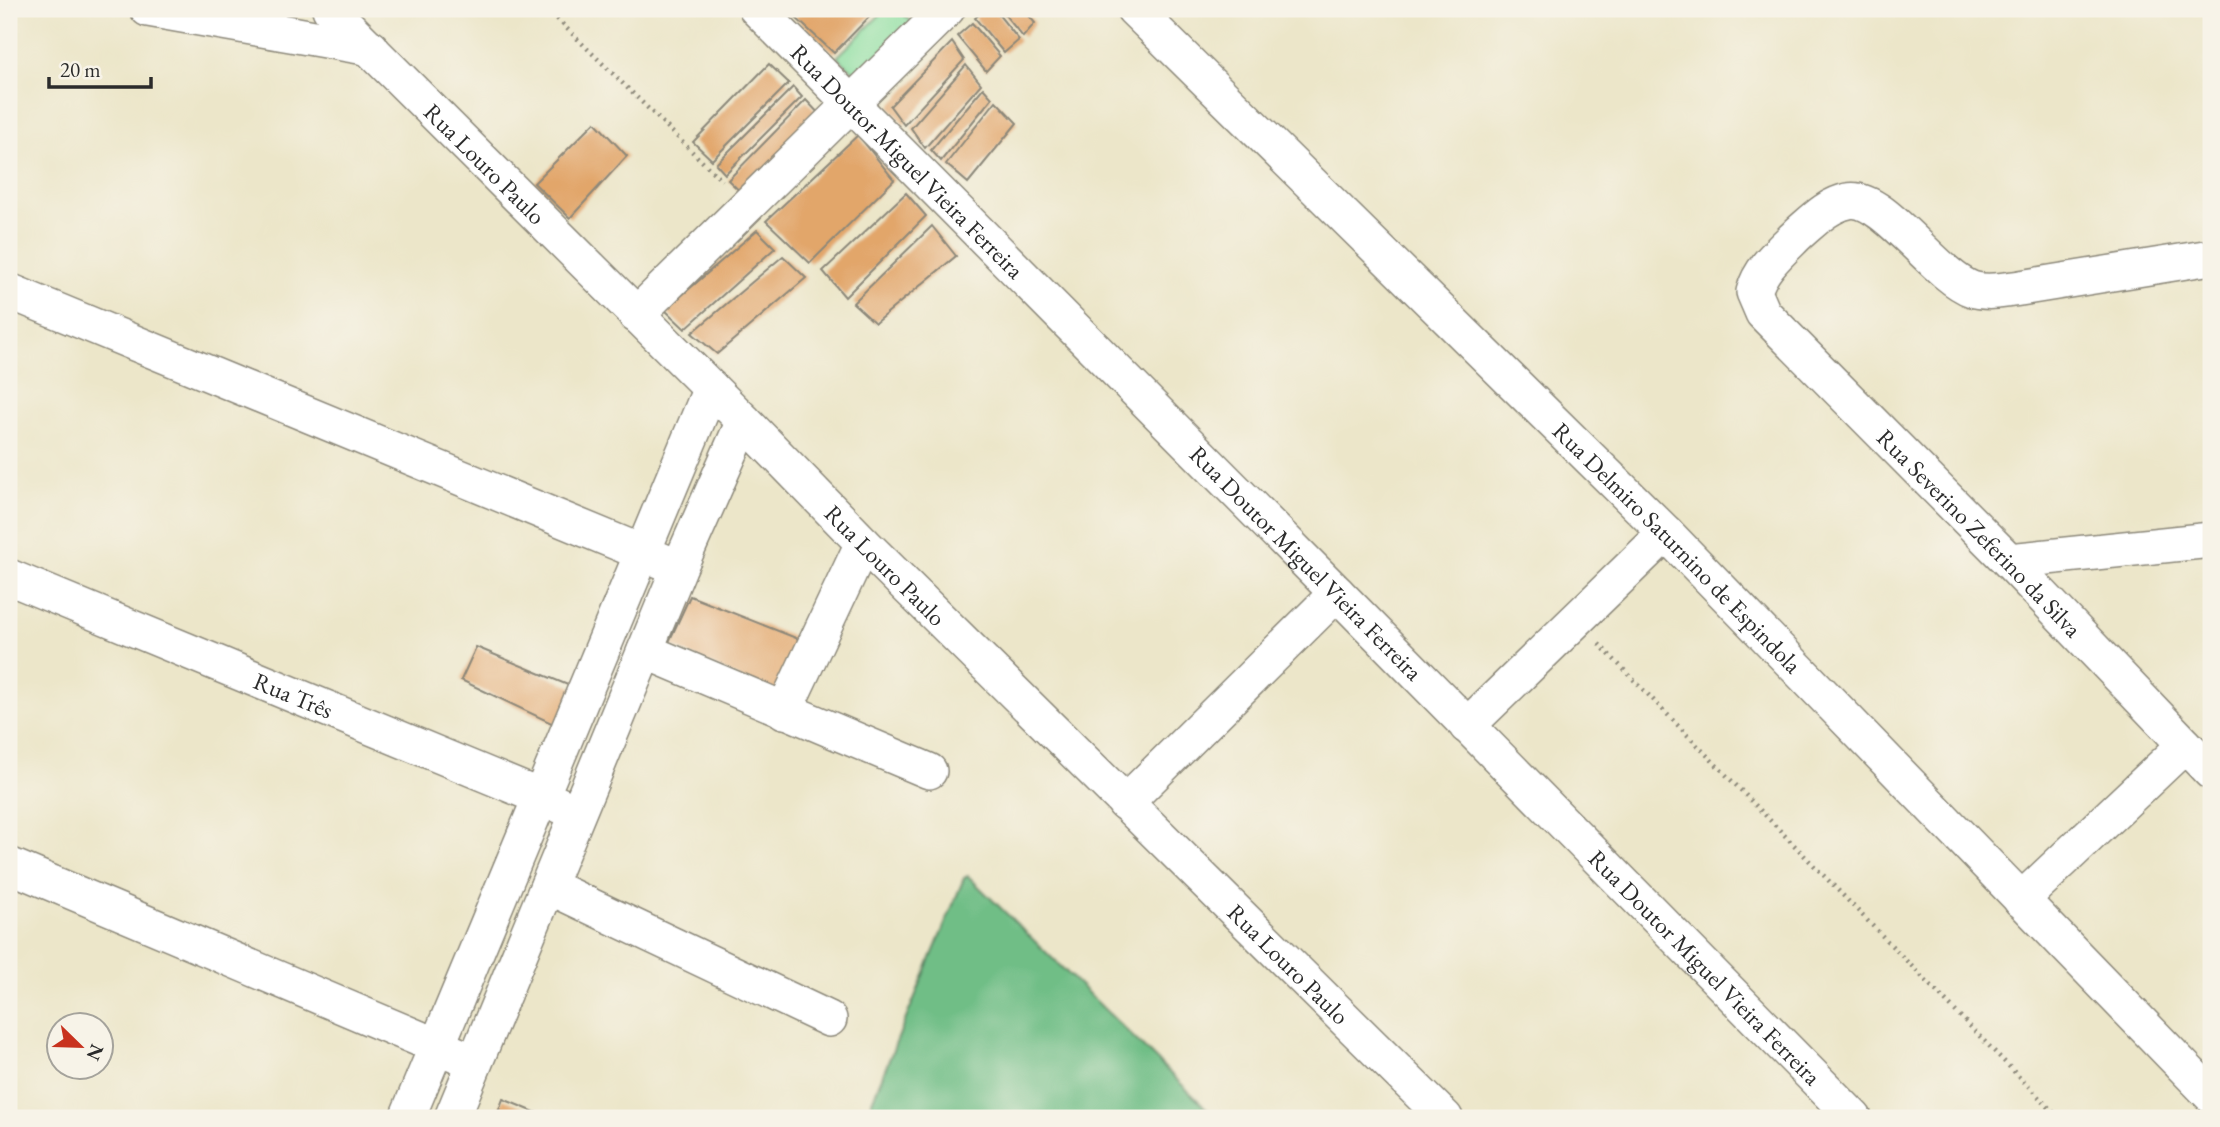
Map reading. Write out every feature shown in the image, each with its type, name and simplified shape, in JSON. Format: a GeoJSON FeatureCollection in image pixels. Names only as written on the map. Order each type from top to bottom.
{"type":"FeatureCollection","features":[{"type":"Feature","properties":{"kind":"street"},"geometry":{"type":"LineString","coordinates":[[148,9],[370,48]]}},
{"type":"Feature","properties":{"kind":"street","name":"Rua Louro Paulo"},"geometry":{"type":"LineString","coordinates":[[330,9],[863,543],[1445,1118]]}},
{"type":"Feature","properties":{"kind":"street","name":"Rua Doutor Miguel Vieira Ferreira"},"geometry":{"type":"LineString","coordinates":[[757,9],[1854,1118]]}},
{"type":"Feature","properties":{"kind":"street"},"geometry":{"type":"LineString","coordinates":[[636,315],[947,9]]}},
{"type":"Feature","properties":{"kind":"street","name":"Rua Delmiro Saturnino de Espindola"},"geometry":{"type":"LineString","coordinates":[[1134,9],[1666,533],[2211,1095]]}},
{"type":"Feature","properties":{"kind":"street","name":"Rua Severino Zeferino da Silva"},"geometry":{"type":"LineString","coordinates":[[2211,257],[2020,288],[1974,290],[1956,282],[1880,211],[1864,202],[1850,200],[1817,217],[1793,239],[1762,272],[1754,292],[1763,313],[2009,561],[2211,772]]}},
{"type":"Feature","properties":{"kind":"street"},"geometry":{"type":"LineString","coordinates":[[9,291],[679,568]]}},
{"type":"Feature","properties":{"kind":"street"},"geometry":{"type":"LineString","coordinates":[[407,1118],[711,388]]}},
{"type":"Feature","properties":{"kind":"street"},"geometry":{"type":"LineString","coordinates":[[452,1118],[679,568],[744,421]]}},
{"type":"Feature","properties":{"kind":"street"},"geometry":{"type":"LineString","coordinates":[[1467,726],[1666,533]]}},
{"type":"Feature","properties":{"kind":"street"},"geometry":{"type":"LineString","coordinates":[[2009,561],[2211,540]]}},
{"type":"Feature","properties":{"kind":"street"},"geometry":{"type":"LineString","coordinates":[[784,711],[863,543]]}},
{"type":"Feature","properties":{"kind":"street","name":"Rua Três"},"geometry":{"type":"LineString","coordinates":[[9,577],[578,813]]}},
{"type":"Feature","properties":{"kind":"street"},"geometry":{"type":"LineString","coordinates":[[1125,803],[1337,593]]}},
{"type":"Feature","properties":{"kind":"street"},"geometry":{"type":"LineString","coordinates":[[645,651],[929,771]]}},
{"type":"Feature","properties":{"kind":"street"},"geometry":{"type":"LineString","coordinates":[[2021,900],[2185,745]]}},
{"type":"Feature","properties":{"kind":"street"},"geometry":{"type":"LineString","coordinates":[[9,865],[475,1062]]}},
{"type":"Feature","properties":{"kind":"street"},"geometry":{"type":"LineString","coordinates":[[548,886],[829,1019]]}},
{"type":"Feature","properties":{"kind":"path"},"geometry":{"type":"LineString","coordinates":[[547,9],[747,206]]}},
{"type":"Feature","properties":{"kind":"path"},"geometry":{"type":"LineString","coordinates":[[1576,620],[2059,1118]]}},
{"type":"Feature","properties":{"kind":"green space"},"geometry":{"type":"Polygon","coordinates":[[[886,9],[898,9],[914,24],[862,79],[837,57],[886,9]]]}},
{"type":"Feature","properties":{"kind":"green space"},"geometry":{"type":"Polygon","coordinates":[[[968,876],[1216,1118],[865,1118],[964,878],[968,876]]]}},
{"type":"Feature","properties":{"kind":"building"},"geometry":{"type":"Polygon","coordinates":[[[803,9],[877,9],[834,53],[795,17],[803,9]]]}},
{"type":"Feature","properties":{"kind":"building"},"geometry":{"type":"Polygon","coordinates":[[[985,9],[994,9],[1019,40],[1004,53],[975,18],[985,9]]]}},
{"type":"Feature","properties":{"kind":"building"},"geometry":{"type":"Polygon","coordinates":[[[1000,9],[1023,9],[1035,23],[1023,37],[1000,9]]]}},
{"type":"Feature","properties":{"kind":"building"},"geometry":{"type":"Polygon","coordinates":[[[972,23],[1000,56],[986,71],[957,36],[972,23]]]}},
{"type":"Feature","properties":{"kind":"building"},"geometry":{"type":"Polygon","coordinates":[[[952,42],[964,60],[904,125],[890,106],[952,42]]]}},
{"type":"Feature","properties":{"kind":"building"},"geometry":{"type":"Polygon","coordinates":[[[769,64],[789,83],[712,160],[693,142],[769,64]]]}},
{"type":"Feature","properties":{"kind":"building"},"geometry":{"type":"Polygon","coordinates":[[[966,65],[981,84],[925,148],[911,128],[966,65]]]}},
{"type":"Feature","properties":{"kind":"building"},"geometry":{"type":"Polygon","coordinates":[[[793,87],[802,97],[725,174],[716,164],[793,87]]]}},
{"type":"Feature","properties":{"kind":"building"},"geometry":{"type":"Polygon","coordinates":[[[983,88],[992,98],[941,161],[931,150],[983,88]]]}},
{"type":"Feature","properties":{"kind":"building"},"geometry":{"type":"Polygon","coordinates":[[[806,100],[823,118],[745,196],[728,180],[806,100]]]}},
{"type":"Feature","properties":{"kind":"building"},"geometry":{"type":"Polygon","coordinates":[[[996,101],[1017,123],[968,183],[946,164],[996,101]]]}},
{"type":"Feature","properties":{"kind":"building"},"geometry":{"type":"Polygon","coordinates":[[[595,122],[627,156],[570,218],[534,183],[595,122]]]}},
{"type":"Feature","properties":{"kind":"building"},"geometry":{"type":"Polygon","coordinates":[[[858,135],[894,180],[810,263],[766,221],[858,135]]]}},
{"type":"Feature","properties":{"kind":"building"},"geometry":{"type":"Polygon","coordinates":[[[906,193],[926,216],[845,297],[823,271],[906,193]]]}},
{"type":"Feature","properties":{"kind":"building"},"geometry":{"type":"Polygon","coordinates":[[[932,226],[956,256],[875,323],[853,303],[932,226]]]}},
{"type":"Feature","properties":{"kind":"building"},"geometry":{"type":"Polygon","coordinates":[[[757,230],[775,248],[685,329],[665,310],[757,230]]]}},
{"type":"Feature","properties":{"kind":"building"},"geometry":{"type":"Polygon","coordinates":[[[783,256],[806,278],[717,354],[692,333],[783,256]]]}},
{"type":"Feature","properties":{"kind":"building"},"geometry":{"type":"Polygon","coordinates":[[[690,596],[801,640],[777,696],[668,644],[690,596]]]}},
{"type":"Feature","properties":{"kind":"building"},"geometry":{"type":"Polygon","coordinates":[[[476,647],[580,690],[564,729],[461,680],[476,647]]]}},
{"type":"Feature","properties":{"kind":"building"},"geometry":{"type":"Polygon","coordinates":[[[503,1099],[549,1118],[496,1118],[503,1099]]]}}]}
